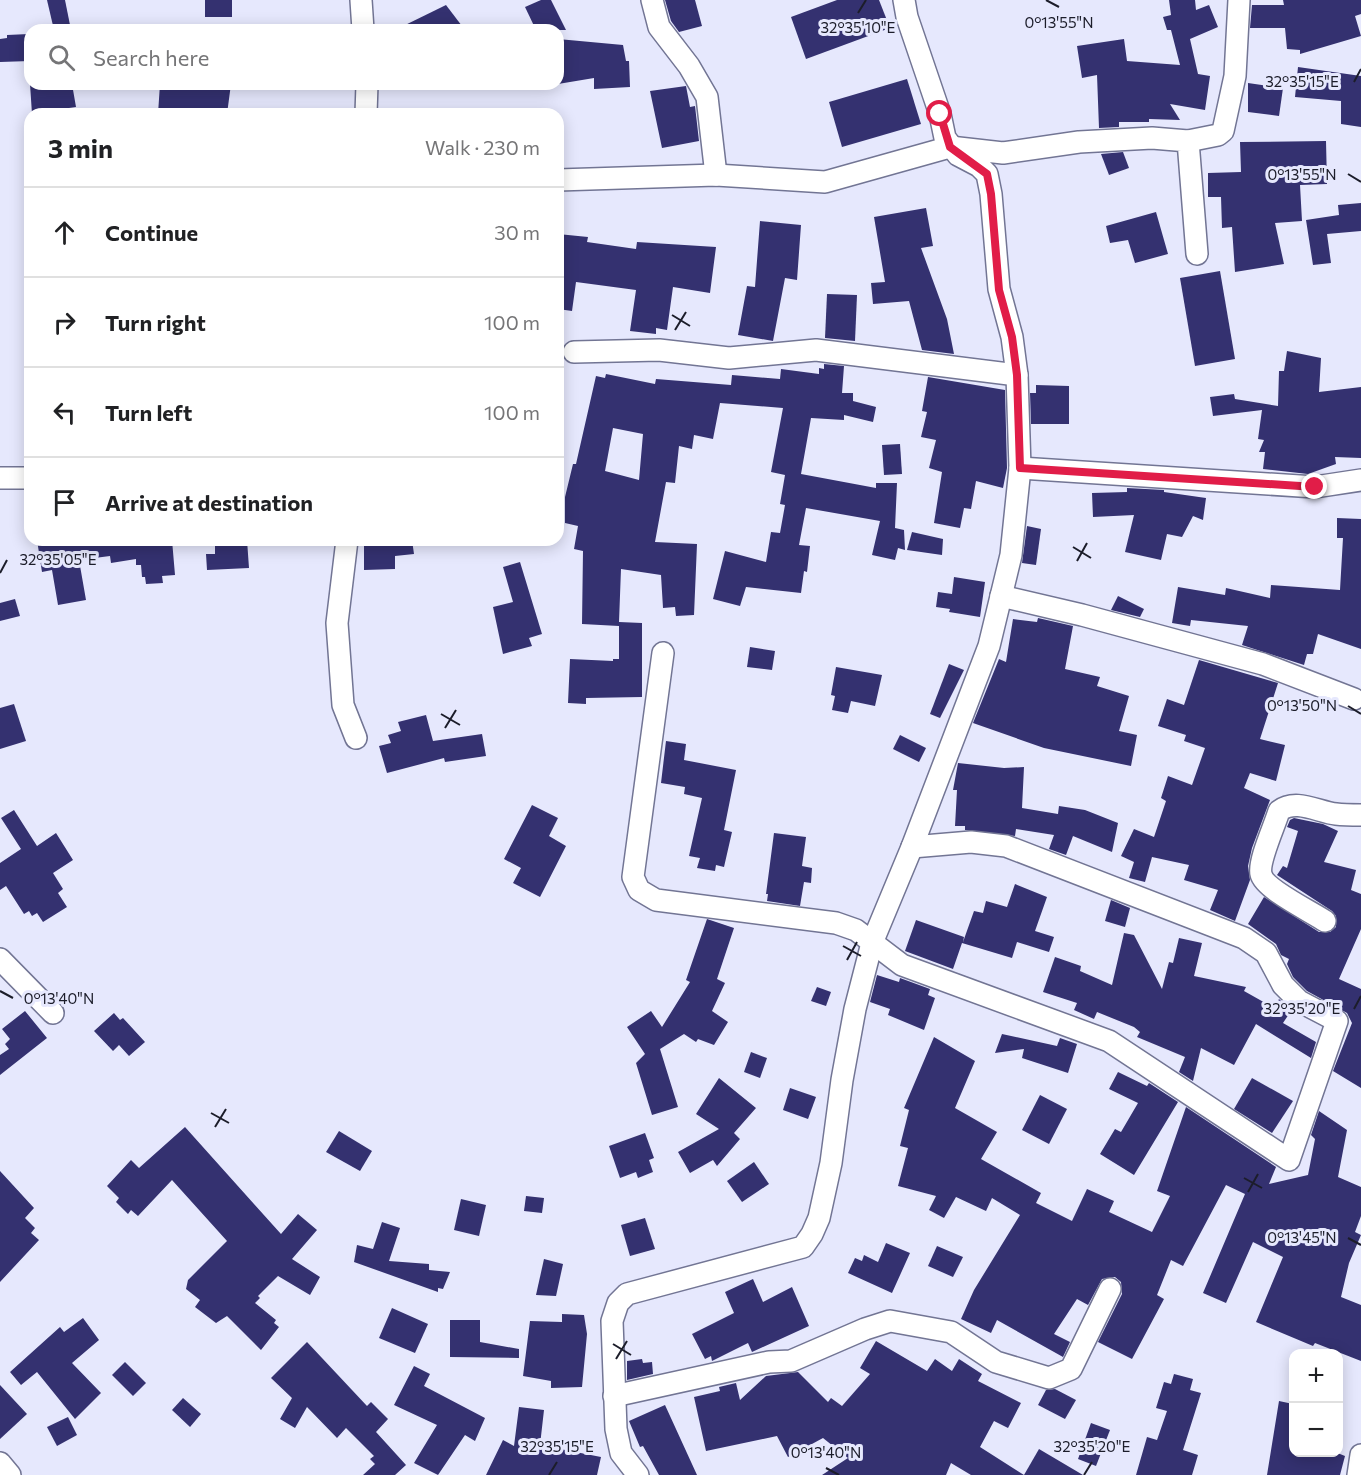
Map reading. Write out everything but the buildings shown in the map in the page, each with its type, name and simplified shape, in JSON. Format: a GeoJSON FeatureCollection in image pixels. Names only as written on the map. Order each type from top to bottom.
{"type":"FeatureCollection","features":[{"type":"Feature","properties":{"kind":"street"},"geometry":{"type":"LineString","coordinates":[[361,0],[363,24]]}},
{"type":"Feature","properties":{"kind":"street"},"geometry":{"type":"LineString","coordinates":[[652,0],[659,27],[689,66],[707,97],[716,175]]}},
{"type":"Feature","properties":{"kind":"street"},"geometry":{"type":"LineString","coordinates":[[638,1475],[621,1452],[616,1429],[612,1321],[618,1303],[627,1294],[802,1247],[812,1234],[831,1163],[844,1068],[872,943],[912,847],[989,646],[1011,555],[1020,468],[1017,375],[1012,337],[999,290],[991,194],[987,174],[950,147],[907,17],[904,0]]}},
{"type":"Feature","properties":{"kind":"street"},"geometry":{"type":"LineString","coordinates":[[564,180],[716,175],[825,182],[950,147],[1003,153],[1079,141],[1152,138],[1188,141],[1218,135],[1223,132],[1234,76],[1239,0]]}},
{"type":"Feature","properties":{"kind":"street"},"geometry":{"type":"LineString","coordinates":[[366,108],[367,90]]}},
{"type":"Feature","properties":{"kind":"street"},"geometry":{"type":"LineString","coordinates":[[1188,141],[1197,254]]}},
{"type":"Feature","properties":{"kind":"street"},"geometry":{"type":"LineString","coordinates":[[574,352],[659,350],[729,358],[816,350],[1017,375]]}},
{"type":"Feature","properties":{"kind":"street"},"geometry":{"type":"LineString","coordinates":[[1020,468],[1315,487],[1361,480]]}},
{"type":"Feature","properties":{"kind":"street"},"geometry":{"type":"LineString","coordinates":[[0,478],[24,477]]}},
{"type":"Feature","properties":{"kind":"street"},"geometry":{"type":"LineString","coordinates":[[346,546],[337,623],[343,705],[356,738]]}},
{"type":"Feature","properties":{"kind":"street"},"geometry":{"type":"LineString","coordinates":[[1001,596],[1082,615],[1263,664],[1354,699]]}},
{"type":"Feature","properties":{"kind":"street"},"geometry":{"type":"LineString","coordinates":[[663,653],[633,877],[639,890],[656,900],[836,923],[856,930],[902,965],[1109,1041],[1289,1160],[1337,1021],[1299,1001],[1283,985],[1266,953],[1244,938],[1006,846],[971,842],[912,847]]}},
{"type":"Feature","properties":{"kind":"street"},"geometry":{"type":"LineString","coordinates":[[1325,921],[1268,885],[1261,875],[1262,864],[1276,821],[1280,811],[1286,806],[1298,806],[1336,814],[1361,815]]}},
{"type":"Feature","properties":{"kind":"street"},"geometry":{"type":"LineString","coordinates":[[0,959],[53,1013]]}},
{"type":"Feature","properties":{"kind":"street"},"geometry":{"type":"LineString","coordinates":[[614,1396],[769,1362],[791,1362],[864,1329],[890,1321],[951,1332],[996,1362],[1049,1378],[1071,1369],[1110,1289]]}},
{"type":"Feature","properties":{"kind":"street"},"geometry":{"type":"LineString","coordinates":[[1358,1475],[1361,1455]]}},
{"type":"Feature","properties":{"kind":"street"},"geometry":{"type":"LineString","coordinates":[[0,1463],[10,1475]]}},
{"type":"Feature","properties":{"kind":"route"},"geometry":{"type":"LineString","coordinates":[[940,114],[945,138],[950,147],[958,156],[979,166],[987,174],[991,194],[999,290],[1012,337],[1017,375],[1020,468],[1315,487]]}}]}
